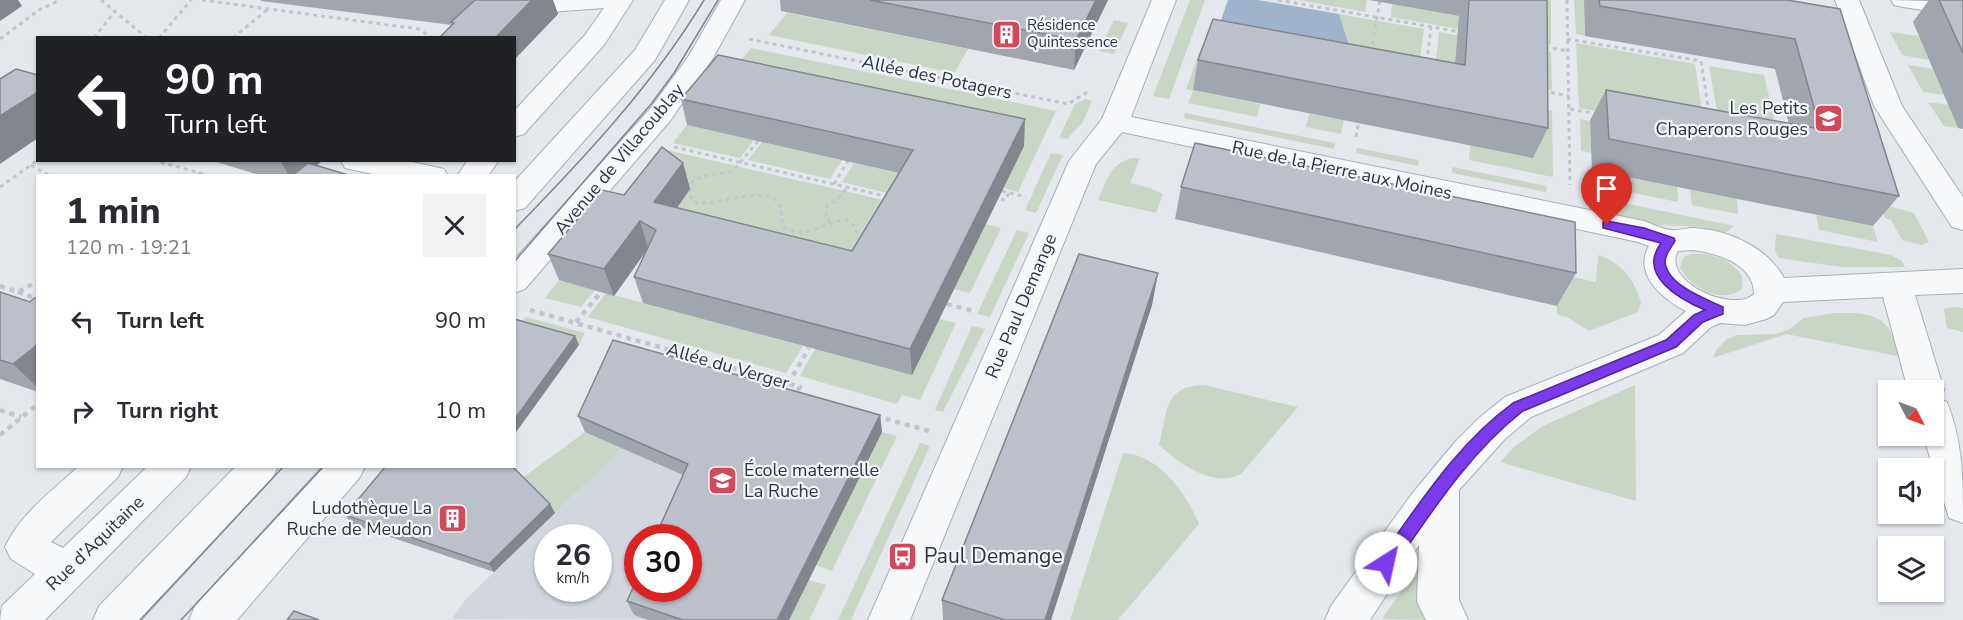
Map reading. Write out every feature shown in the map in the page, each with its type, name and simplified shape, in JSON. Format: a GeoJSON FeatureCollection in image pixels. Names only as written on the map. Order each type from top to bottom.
{"type":"FeatureCollection","features":[{"type":"Feature","properties":{"kind":"street"},"geometry":{"type":"LineString","coordinates":[[507,8],[606,0]]}},
{"type":"Feature","properties":{"kind":"street"},"geometry":{"type":"LineString","coordinates":[[516,126],[595,40],[621,0]]}},
{"type":"Feature","properties":{"kind":"street"},"geometry":{"type":"LineString","coordinates":[[516,199],[646,54],[677,0]]}},
{"type":"Feature","properties":{"kind":"street","name":"Avenue de Villacoublay"},"geometry":{"type":"LineString","coordinates":[[516,279],[660,116],[700,58],[733,0]]}},
{"type":"Feature","properties":{"kind":"street","name":"Rue Paul Demange"},"geometry":{"type":"LineString","coordinates":[[889,620],[1083,161],[1119,111],[1164,0]]}},
{"type":"Feature","properties":{"kind":"street"},"geometry":{"type":"LineString","coordinates":[[1847,0],[1888,106],[1963,220]]}},
{"type":"Feature","properties":{"kind":"street"},"geometry":{"type":"LineString","coordinates":[[1903,0],[1956,6]]}},
{"type":"Feature","properties":{"kind":"street","name":"Rue de la Pierre aux Moines"},"geometry":{"type":"LineString","coordinates":[[1119,111],[1570,218],[1644,232],[1669,241]]}},
{"type":"Feature","properties":{"kind":"street"},"geometry":{"type":"LineString","coordinates":[[360,162],[423,174]]}},
{"type":"Feature","properties":{"kind":"street"},"geometry":{"type":"LineString","coordinates":[[473,174],[483,162]]}},
{"type":"Feature","properties":{"kind":"street","name":"Rue de la Pierre aux Moines"},"geometry":{"type":"LineString","coordinates":[[1570,218],[1591,234],[1632,254],[1663,274],[1684,296],[1718,310]]}},
{"type":"Feature","properties":{"kind":"street"},"geometry":{"type":"LineString","coordinates":[[1346,620],[1440,488],[1496,423],[1518,407],[1671,344],[1699,318],[1718,310],[1750,312],[1761,308],[1769,300],[1772,291],[1760,267],[1729,247],[1694,238],[1669,241],[1660,253],[1659,263],[1663,274]]}},
{"type":"Feature","properties":{"kind":"street"},"geometry":{"type":"LineString","coordinates":[[1772,291],[1963,281]]}},
{"type":"Feature","properties":{"kind":"street"},"geometry":{"type":"LineString","coordinates":[[1896,285],[1923,380]]}},
{"type":"Feature","properties":{"kind":"street"},"geometry":{"type":"LineString","coordinates":[[1944,444],[1963,506]]}},
{"type":"Feature","properties":{"kind":"street"},"geometry":{"type":"LineString","coordinates":[[65,572],[25,547],[35,532],[103,468]]}},
{"type":"Feature","properties":{"kind":"street","name":"Rue d’Aquitaine"},"geometry":{"type":"LineString","coordinates":[[17,620],[171,468]]}},
{"type":"Feature","properties":{"kind":"street"},"geometry":{"type":"LineString","coordinates":[[114,620],[258,468]]}},
{"type":"Feature","properties":{"kind":"street"},"geometry":{"type":"LineString","coordinates":[[210,620],[345,468]]}},
{"type":"Feature","properties":{"kind":"street"},"geometry":{"type":"LineString","coordinates":[[1440,488],[1438,602],[1447,620]]}},
{"type":"Feature","properties":{"kind":"path"},"geometry":{"type":"LineString","coordinates":[[0,39],[39,10],[60,0]]}},
{"type":"Feature","properties":{"kind":"path"},"geometry":{"type":"LineString","coordinates":[[101,0],[145,36]]}},
{"type":"Feature","properties":{"kind":"path"},"geometry":{"type":"LineString","coordinates":[[161,36],[191,0]]}},
{"type":"Feature","properties":{"kind":"path"},"geometry":{"type":"LineString","coordinates":[[202,0],[419,29],[429,36]]}},
{"type":"Feature","properties":{"kind":"path"},"geometry":{"type":"LineString","coordinates":[[1278,0],[1464,33]]}},
{"type":"Feature","properties":{"kind":"path"},"geometry":{"type":"LineString","coordinates":[[1370,56],[1380,0]]}},
{"type":"Feature","properties":{"kind":"path"},"geometry":{"type":"LineString","coordinates":[[1567,0],[1570,218]]}},
{"type":"Feature","properties":{"kind":"path"},"geometry":{"type":"LineString","coordinates":[[235,36],[269,9]]}},
{"type":"Feature","properties":{"kind":"path"},"geometry":{"type":"LineString","coordinates":[[96,36],[115,11]]}},
{"type":"Feature","properties":{"kind":"path"},"geometry":{"type":"LineString","coordinates":[[1426,71],[1431,27]]}},
{"type":"Feature","properties":{"kind":"path","name":"Allée des Potagers"},"geometry":{"type":"LineString","coordinates":[[749,39],[1068,104],[1086,93],[1119,111]]}},
{"type":"Feature","properties":{"kind":"path"},"geometry":{"type":"LineString","coordinates":[[1567,39],[1701,61],[1710,114]]}},
{"type":"Feature","properties":{"kind":"path"},"geometry":{"type":"LineString","coordinates":[[1540,46],[1568,51]]}},
{"type":"Feature","properties":{"kind":"path"},"geometry":{"type":"LineString","coordinates":[[1540,98],[1540,91],[1569,96]]}},
{"type":"Feature","properties":{"kind":"path"},"geometry":{"type":"LineString","coordinates":[[1570,109],[1600,115]]}},
{"type":"Feature","properties":{"kind":"path"},"geometry":{"type":"LineString","coordinates":[[1356,137],[1360,114]]}},
{"type":"Feature","properties":{"kind":"path"},"geometry":{"type":"LineString","coordinates":[[758,141],[731,172],[706,175],[695,180],[689,188],[691,197],[699,204],[715,206],[746,195],[771,197],[780,206],[783,227],[793,234],[808,233],[830,223],[850,221],[859,240],[867,243]]}},
{"type":"Feature","properties":{"kind":"path"},"geometry":{"type":"LineString","coordinates":[[670,146],[893,198],[888,207]]}},
{"type":"Feature","properties":{"kind":"path"},"geometry":{"type":"LineString","coordinates":[[0,187],[36,161]]}},
{"type":"Feature","properties":{"kind":"path"},"geometry":{"type":"LineString","coordinates":[[160,162],[199,174]]}},
{"type":"Feature","properties":{"kind":"path"},"geometry":{"type":"LineString","coordinates":[[834,184],[848,162]]}},
{"type":"Feature","properties":{"kind":"path"},"geometry":{"type":"LineString","coordinates":[[31,165],[47,174]]}},
{"type":"Feature","properties":{"kind":"path"},"geometry":{"type":"LineString","coordinates":[[830,223],[826,207],[838,199],[847,188]]}},
{"type":"Feature","properties":{"kind":"path"},"geometry":{"type":"LineString","coordinates":[[1002,191],[1026,197]]}},
{"type":"Feature","properties":{"kind":"path"},"geometry":{"type":"LineString","coordinates":[[990,197],[1005,201],[1009,193]]}},
{"type":"Feature","properties":{"kind":"path"},"geometry":{"type":"LineString","coordinates":[[18,291],[36,282]]}},
{"type":"Feature","properties":{"kind":"path"},"geometry":{"type":"LineString","coordinates":[[0,286],[36,298]]}},
{"type":"Feature","properties":{"kind":"path"},"geometry":{"type":"LineString","coordinates":[[576,322],[601,292]]}},
{"type":"Feature","properties":{"kind":"path"},"geometry":{"type":"LineString","coordinates":[[947,304],[973,310]]}},
{"type":"Feature","properties":{"kind":"path","name":"Allée du Verger"},"geometry":{"type":"LineString","coordinates":[[525,308],[800,387],[796,394],[807,397]]}},
{"type":"Feature","properties":{"kind":"path"},"geometry":{"type":"LineString","coordinates":[[788,384],[810,348]]}},
{"type":"Feature","properties":{"kind":"path"},"geometry":{"type":"LineString","coordinates":[[0,435],[36,406]]}},
{"type":"Feature","properties":{"kind":"path"},"geometry":{"type":"LineString","coordinates":[[0,410],[21,417]]}},
{"type":"Feature","properties":{"kind":"path"},"geometry":{"type":"LineString","coordinates":[[874,416],[964,441]]}},
{"type":"Feature","properties":{"kind":"shaded area","name":"École maternelle La Ruche"},"geometry":{"type":"Polygon","coordinates":[[[619,357],[882,432],[789,620],[452,619],[465,600],[534,534],[534,602],[612,602],[612,524],[544,524],[622,449],[585,432],[619,357]]]}},
{"type":"Feature","properties":{"kind":"green space"},"geometry":{"type":"Polygon","coordinates":[[[1190,0],[1205,0],[1169,99],[1153,96],[1190,0]]]}},
{"type":"Feature","properties":{"kind":"green space"},"geometry":{"type":"Polygon","coordinates":[[[1298,0],[1367,0],[1365,12],[1298,0]]]}},
{"type":"Feature","properties":{"kind":"green space"},"geometry":{"type":"Polygon","coordinates":[[[1532,0],[1551,0],[1551,45],[1391,17],[1392,4],[1532,29],[1532,0]]]}},
{"type":"Feature","properties":{"kind":"green space"},"geometry":{"type":"Polygon","coordinates":[[[1574,0],[1584,0],[1585,36],[1576,34],[1574,0]]]}},
{"type":"Feature","properties":{"kind":"green space"},"geometry":{"type":"Polygon","coordinates":[[[787,13],[968,49],[954,73],[769,35],[787,13]]]}},
{"type":"Feature","properties":{"kind":"green space"},"geometry":{"type":"Polygon","coordinates":[[[1339,14],[1424,29],[1419,65],[1349,45],[1339,14]]]}},
{"type":"Feature","properties":{"kind":"green space"},"geometry":{"type":"Polygon","coordinates":[[[1114,20],[1128,23],[1114,54],[1099,51],[1114,20]]]}},
{"type":"Feature","properties":{"kind":"green space"},"geometry":{"type":"Polygon","coordinates":[[[1439,32],[1551,52],[1552,90],[1533,87],[1457,42],[1455,72],[1435,68],[1439,32]]]}},
{"type":"Feature","properties":{"kind":"green space"},"geometry":{"type":"Polygon","coordinates":[[[1890,32],[1919,36],[1929,60],[1902,55],[1890,32]]]}},
{"type":"Feature","properties":{"kind":"green space"},"geometry":{"type":"Polygon","coordinates":[[[1576,43],[1695,64],[1705,131],[1579,108],[1576,43]]]}},
{"type":"Feature","properties":{"kind":"green space"},"geometry":{"type":"Polygon","coordinates":[[[751,48],[1056,111],[1018,192],[727,77],[751,48]]]}},
{"type":"Feature","properties":{"kind":"green space"},"geometry":{"type":"Polygon","coordinates":[[[1201,48],[1208,49],[1193,90],[1260,104],[1257,117],[1188,103],[1193,91],[1186,89],[1201,48]]]}},
{"type":"Feature","properties":{"kind":"green space"},"geometry":{"type":"Polygon","coordinates":[[[1908,65],[1933,69],[1944,95],[1923,92],[1908,65]]]}},
{"type":"Feature","properties":{"kind":"green space"},"geometry":{"type":"Polygon","coordinates":[[[1709,66],[1764,75],[1780,145],[1721,134],[1709,66]]]}},
{"type":"Feature","properties":{"kind":"green space"},"geometry":{"type":"Polygon","coordinates":[[[1086,99],[1092,101],[1083,122],[1067,139],[1059,138],[1075,104],[1086,99]]]}},
{"type":"Feature","properties":{"kind":"green space"},"geometry":{"type":"Polygon","coordinates":[[[1928,102],[1948,105],[1958,128],[1944,126],[1928,102]]]}},
{"type":"Feature","properties":{"kind":"green space"},"geometry":{"type":"Polygon","coordinates":[[[1533,107],[1552,111],[1553,177],[1469,160],[1470,146],[1533,107]]]}},
{"type":"Feature","properties":{"kind":"green space"},"geometry":{"type":"Polygon","coordinates":[[[1185,113],[1335,143],[1334,149],[1184,118],[1185,113]]]}},
{"type":"Feature","properties":{"kind":"green space"},"geometry":{"type":"Polygon","coordinates":[[[1309,114],[1344,120],[1341,134],[1306,127],[1309,114]]]}},
{"type":"Feature","properties":{"kind":"green space"},"geometry":{"type":"Polygon","coordinates":[[[1580,119],[1590,121],[1592,153],[1581,151],[1580,119]]]}},
{"type":"Feature","properties":{"kind":"green space"},"geometry":{"type":"Polygon","coordinates":[[[687,125],[754,140],[740,158],[673,143],[687,125]]]}},
{"type":"Feature","properties":{"kind":"green space"},"geometry":{"type":"Polygon","coordinates":[[[762,142],[842,160],[830,179],[748,160],[762,142]]]}},
{"type":"Feature","properties":{"kind":"green space"},"geometry":{"type":"Polygon","coordinates":[[[1357,148],[1419,160],[1418,166],[1356,153],[1357,148]]]}},
{"type":"Feature","properties":{"kind":"green space"},"geometry":{"type":"Polygon","coordinates":[[[667,150],[888,201],[848,268],[613,215],[667,150]]]}},
{"type":"Feature","properties":{"kind":"green space"},"geometry":{"type":"Polygon","coordinates":[[[1051,153],[1063,155],[1036,213],[1025,210],[1051,153]]]}},
{"type":"Feature","properties":{"kind":"green space"},"geometry":{"type":"Polygon","coordinates":[[[1140,158],[1130,183],[1163,194],[1156,213],[1098,200],[1114,168],[1125,160],[1140,158]]]}},
{"type":"Feature","properties":{"kind":"green space"},"geometry":{"type":"Polygon","coordinates":[[[854,163],[907,175],[895,195],[842,182],[854,163]]]}},
{"type":"Feature","properties":{"kind":"green space"},"geometry":{"type":"Polygon","coordinates":[[[1452,167],[1547,186],[1546,192],[1452,173],[1452,167]]]}},
{"type":"Feature","properties":{"kind":"green space"},"geometry":{"type":"Polygon","coordinates":[[[1592,170],[1677,187],[1678,202],[1594,185],[1592,170]]]}},
{"type":"Feature","properties":{"kind":"green space"},"geometry":{"type":"Polygon","coordinates":[[[1690,190],[1737,199],[1738,214],[1692,205],[1690,190]]]}},
{"type":"Feature","properties":{"kind":"green space"},"geometry":{"type":"Polygon","coordinates":[[[1610,200],[1734,226],[1724,234],[1701,227],[1659,225],[1611,215],[1610,200]]]}},
{"type":"Feature","properties":{"kind":"green space"},"geometry":{"type":"Polygon","coordinates":[[[1881,204],[1914,213],[1929,242],[1922,245],[1902,240],[1891,220],[1885,218],[1881,204]]]}},
{"type":"Feature","properties":{"kind":"green space"},"geometry":{"type":"Polygon","coordinates":[[[1816,215],[1873,226],[1878,242],[1819,230],[1816,215]]]}},
{"type":"Feature","properties":{"kind":"green space"},"geometry":{"type":"Polygon","coordinates":[[[986,224],[1001,228],[970,293],[954,289],[986,224]]]}},
{"type":"Feature","properties":{"kind":"green space"},"geometry":{"type":"Polygon","coordinates":[[[1017,230],[1029,233],[990,317],[977,314],[1017,230]]]}},
{"type":"Feature","properties":{"kind":"green space"},"geometry":{"type":"Polygon","coordinates":[[[1776,234],[1891,255],[1902,261],[1905,267],[1842,267],[1778,258],[1775,250],[1776,234]]]}},
{"type":"Feature","properties":{"kind":"green space"},"geometry":{"type":"Polygon","coordinates":[[[1691,254],[1706,254],[1732,265],[1742,276],[1742,289],[1734,294],[1716,295],[1699,288],[1680,268],[1684,257],[1691,254]]]}},
{"type":"Feature","properties":{"kind":"green space"},"geometry":{"type":"Polygon","coordinates":[[[1598,255],[1613,262],[1625,272],[1635,286],[1641,302],[1638,312],[1589,331],[1567,317],[1557,315],[1557,295],[1564,296],[1564,275],[1596,282],[1598,255]]]}},
{"type":"Feature","properties":{"kind":"green space"},"geometry":{"type":"Polygon","coordinates":[[[559,280],[595,290],[581,307],[545,298],[559,280]]]}},
{"type":"Feature","properties":{"kind":"green space"},"geometry":{"type":"Polygon","coordinates":[[[606,293],[803,346],[786,373],[588,317],[606,293]]]}},
{"type":"Feature","properties":{"kind":"green space"},"geometry":{"type":"Polygon","coordinates":[[[1963,308],[1963,332],[1947,328],[1944,309],[1963,308]]]}},
{"type":"Feature","properties":{"kind":"green space"},"geometry":{"type":"Polygon","coordinates":[[[1835,313],[1869,315],[1883,322],[1893,337],[1897,356],[1786,334],[1713,358],[1716,350],[1727,339],[1738,335],[1776,334],[1790,329],[1804,318],[1835,313]]]}},
{"type":"Feature","properties":{"kind":"green space"},"geometry":{"type":"Polygon","coordinates":[[[526,317],[585,333],[579,345],[516,327],[526,317]]]}},
{"type":"Feature","properties":{"kind":"green space"},"geometry":{"type":"Polygon","coordinates":[[[939,319],[956,323],[920,400],[902,395],[897,404],[800,376],[815,349],[939,319]]]}},
{"type":"Feature","properties":{"kind":"green space"},"geometry":{"type":"Polygon","coordinates":[[[972,326],[985,329],[943,412],[935,410],[972,326]]]}},
{"type":"Feature","properties":{"kind":"green space"},"geometry":{"type":"Polygon","coordinates":[[[1204,385],[1298,407],[1241,474],[1231,478],[1219,478],[1197,472],[1159,445],[1166,412],[1174,396],[1181,390],[1204,385]]]}},
{"type":"Feature","properties":{"kind":"green space"},"geometry":{"type":"Polygon","coordinates":[[[1635,385],[1636,501],[1500,462],[1515,446],[1543,426],[1635,385]]]}},
{"type":"Feature","properties":{"kind":"green space"},"geometry":{"type":"Polygon","coordinates":[[[585,432],[623,448],[555,513],[521,479],[585,432]]]}},
{"type":"Feature","properties":{"kind":"green space"},"geometry":{"type":"Polygon","coordinates":[[[882,432],[897,436],[832,571],[816,565],[882,432]]]}},
{"type":"Feature","properties":{"kind":"green space"},"geometry":{"type":"Polygon","coordinates":[[[920,443],[930,446],[851,620],[838,620],[920,443]]]}},
{"type":"Feature","properties":{"kind":"green space"},"geometry":{"type":"Polygon","coordinates":[[[1123,453],[1148,460],[1170,478],[1187,500],[1199,524],[1118,620],[1070,620],[1123,453]]]}},
{"type":"Feature","properties":{"kind":"green space"},"geometry":{"type":"Polygon","coordinates":[[[1417,569],[1422,572],[1419,601],[1425,620],[1382,619],[1417,569]]]}},
{"type":"Feature","properties":{"kind":"green space"},"geometry":{"type":"Polygon","coordinates":[[[809,580],[826,585],[809,620],[789,620],[809,580]]]}},
{"type":"Feature","properties":{"kind":"water"},"geometry":{"type":"Polygon","coordinates":[[[1228,0],[1258,0],[1339,14],[1349,45],[1218,28],[1228,0]]]}},
{"type":"Feature","properties":{"kind":"building"},"geometry":{"type":"Polygon","coordinates":[[[475,0],[532,0],[497,36],[441,36],[454,23],[451,22],[475,0]]]}},
{"type":"Feature","properties":{"kind":"building"},"geometry":{"type":"Polygon","coordinates":[[[870,0],[1096,0],[1076,40],[870,0]]]}},
{"type":"Feature","properties":{"kind":"building"},"geometry":{"type":"Polygon","coordinates":[[[1469,0],[1547,0],[1548,128],[1198,60],[1213,19],[1465,65],[1469,0]]]}},
{"type":"Feature","properties":{"kind":"building"},"geometry":{"type":"Polygon","coordinates":[[[1599,0],[1787,0],[1840,9],[1899,196],[1609,139],[1606,90],[1820,129],[1795,39],[1600,6],[1599,0]]]}},
{"type":"Feature","properties":{"kind":"building"},"geometry":{"type":"Polygon","coordinates":[[[1939,0],[1963,0],[1963,53],[1939,0]]]}},
{"type":"Feature","properties":{"kind":"building"},"geometry":{"type":"Polygon","coordinates":[[[718,55],[1025,119],[910,349],[634,277],[656,230],[640,221],[604,269],[548,254],[602,190],[624,195],[662,147],[683,163],[654,202],[852,251],[913,150],[681,99],[718,55]]]}},
{"type":"Feature","properties":{"kind":"building"},"geometry":{"type":"Polygon","coordinates":[[[16,69],[36,74],[36,93],[0,116],[0,79],[16,69]]]}},
{"type":"Feature","properties":{"kind":"building"},"geometry":{"type":"Polygon","coordinates":[[[1195,143],[1575,222],[1576,273],[1181,187],[1195,143]]]}},
{"type":"Feature","properties":{"kind":"building"},"geometry":{"type":"Polygon","coordinates":[[[308,163],[345,174],[294,174],[308,163]]]}},
{"type":"Feature","properties":{"kind":"building"},"geometry":{"type":"Polygon","coordinates":[[[1079,254],[1158,273],[1045,620],[1005,620],[942,600],[1079,254]]]}},
{"type":"Feature","properties":{"kind":"building"},"geometry":{"type":"Polygon","coordinates":[[[0,292],[30,302],[36,298],[36,346],[13,364],[0,360],[0,292]]]}},
{"type":"Feature","properties":{"kind":"building"},"geometry":{"type":"Polygon","coordinates":[[[516,320],[575,336],[516,417],[516,320]]]}},
{"type":"Feature","properties":{"kind":"building","name":"École maternelle La Ruche"},"geometry":{"type":"Polygon","coordinates":[[[613,340],[880,415],[777,620],[683,620],[630,602],[702,602],[702,524],[661,524],[688,464],[578,416],[613,340]]]}},
{"type":"Feature","properties":{"kind":"building","name":"Ludothèque La Ruche de Meudon"},"geometry":{"type":"Polygon","coordinates":[[[384,468],[514,468],[550,504],[489,564],[345,515],[384,468]]]}},
{"type":"Feature","properties":{"kind":"building"},"geometry":{"type":"Polygon","coordinates":[[[294,611],[319,620],[287,620],[294,611]]]}},
{"type":"Feature","properties":{"kind":"tram line"},"geometry":{"type":"LineString","coordinates":[[516,228],[616,120],[662,62],[704,0]]}},
{"type":"Feature","properties":{"kind":"tram line"},"geometry":{"type":"LineString","coordinates":[[516,260],[652,103],[674,73],[718,0]]}},
{"type":"Feature","properties":{"kind":"tram line"},"geometry":{"type":"LineString","coordinates":[[140,620],[282,468]]}},
{"type":"Feature","properties":{"kind":"tram line"},"geometry":{"type":"LineString","coordinates":[[181,620],[322,468]]}},
{"type":"Feature","properties":{"kind":"place","name":"Résidence Quintessence"},"geometry":{"type":"Point","coordinates":[1006,34]}},
{"type":"Feature","properties":{"kind":"place","name":"Les Petits Chaperons Rouges"},"geometry":{"type":"Point","coordinates":[1829,118]}},
{"type":"Feature","properties":{"kind":"place","name":"École maternelle La Ruche"},"geometry":{"type":"Point","coordinates":[723,480]}},
{"type":"Feature","properties":{"kind":"place","name":"Ludothèque La Ruche de Meudon"},"geometry":{"type":"Point","coordinates":[453,518]}},
{"type":"Feature","properties":{"kind":"place","name":"Paul Demange"},"geometry":{"type":"Point","coordinates":[903,556]}},
{"type":"Feature","properties":{"kind":"route"},"geometry":{"type":"LineString","coordinates":[[1386,563],[1440,488],[1496,423],[1518,407],[1671,344],[1699,318],[1718,310],[1684,296],[1671,285],[1663,274],[1659,263],[1660,253],[1669,241],[1644,232],[1607,225]]}}]}
